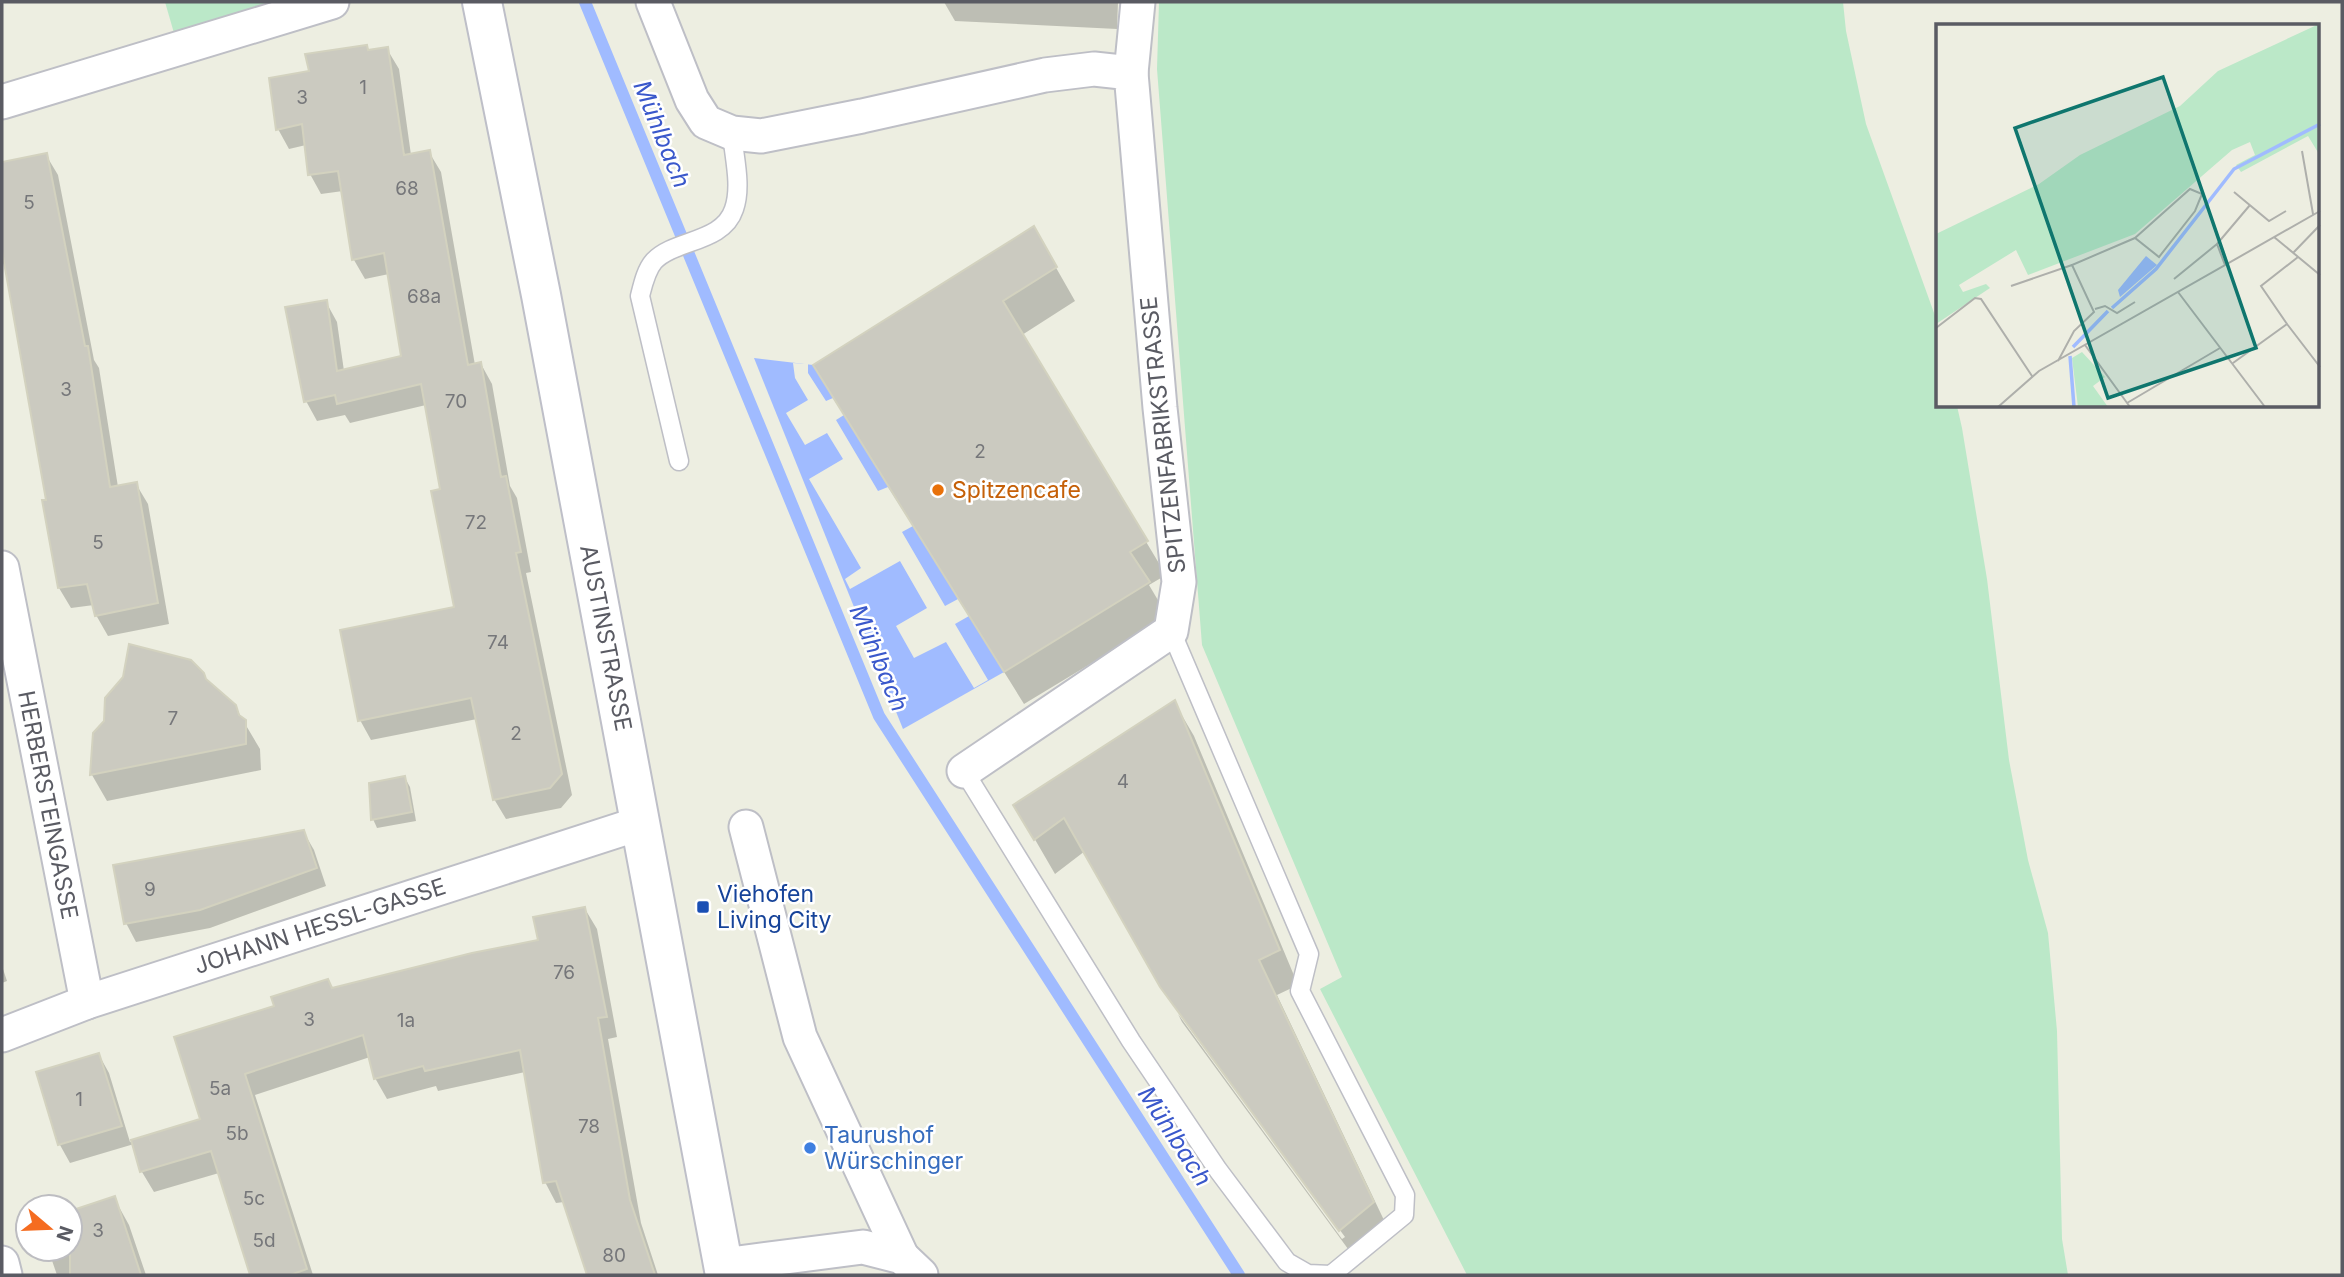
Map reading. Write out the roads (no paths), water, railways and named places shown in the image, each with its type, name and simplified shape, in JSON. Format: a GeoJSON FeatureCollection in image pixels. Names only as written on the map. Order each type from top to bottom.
{"type":"FeatureCollection","features":[{"type":"Feature","properties":{"kind":"main road","name":"AUSTINSTRASSE"},"geometry":{"type":"LineString","coordinates":[[482,2],[546,322],[724,1270]]}},
{"type":"Feature","properties":{"kind":"street"},"geometry":{"type":"LineString","coordinates":[[2,102],[332,2]]}},
{"type":"Feature","properties":{"kind":"street"},"geometry":{"type":"LineString","coordinates":[[653,2],[692,100],[706,121],[732,133],[774,133],[1045,75],[1094,69],[1132,73]]}},
{"type":"Feature","properties":{"kind":"street","name":"SPITZENFABRIKSTRASSE"},"geometry":{"type":"LineString","coordinates":[[1138,2],[1132,73],[1158,394],[1179,582],[1171,631]]}},
{"type":"Feature","properties":{"kind":"street","name":"HERBERSTEINGASSE"},"geometry":{"type":"LineString","coordinates":[[2,568],[87,1002]]}},
{"type":"Feature","properties":{"kind":"street"},"geometry":{"type":"LineString","coordinates":[[964,771],[1171,631]]}},
{"type":"Feature","properties":{"kind":"street","name":"JOHANN HESSL-GASSE"},"geometry":{"type":"LineString","coordinates":[[2,1035],[87,1002],[641,823]]}},
{"type":"Feature","properties":{"kind":"street"},"geometry":{"type":"LineString","coordinates":[[746,827],[800,1037],[911,1266]]}},
{"type":"Feature","properties":{"kind":"street"},"geometry":{"type":"LineString","coordinates":[[724,1270],[863,1247],[911,1266]]}},
{"type":"Feature","properties":{"kind":"street"},"geometry":{"type":"LineString","coordinates":[[2,1263],[5,1275]]}},
{"type":"Feature","properties":{"kind":"lane"},"geometry":{"type":"LineString","coordinates":[[679,461],[640,296],[644,278],[652,263],[662,254],[712,233],[728,220],[734,209],[737,183],[732,133]]}},
{"type":"Feature","properties":{"kind":"lane"},"geometry":{"type":"LineString","coordinates":[[964,771],[1131,1041],[1218,1170],[1287,1262],[1308,1274],[1331,1275],[1404,1215],[1405,1195],[1300,991],[1309,954],[1171,631]]}},
{"type":"Feature","properties":{"kind":"water"},"geometry":{"type":"Polygon","coordinates":[[[754,358],[813,365],[1004,672],[903,729],[754,358]]]}},
{"type":"Feature","properties":{"kind":"waterway","name":"Mühlbach"},"geometry":{"type":"LineString","coordinates":[[585,2],[879,716],[1239,1275]]}},
{"type":"Feature","properties":{"kind":"place","name":"Spitzencafe"},"geometry":{"type":"Point","coordinates":[938,490]}},
{"type":"Feature","properties":{"kind":"place","name":"Viehofen Living City"},"geometry":{"type":"Point","coordinates":[703,907]}},
{"type":"Feature","properties":{"kind":"place","name":"Taurushof Würschinger"},"geometry":{"type":"Point","coordinates":[810,1148]}}]}
